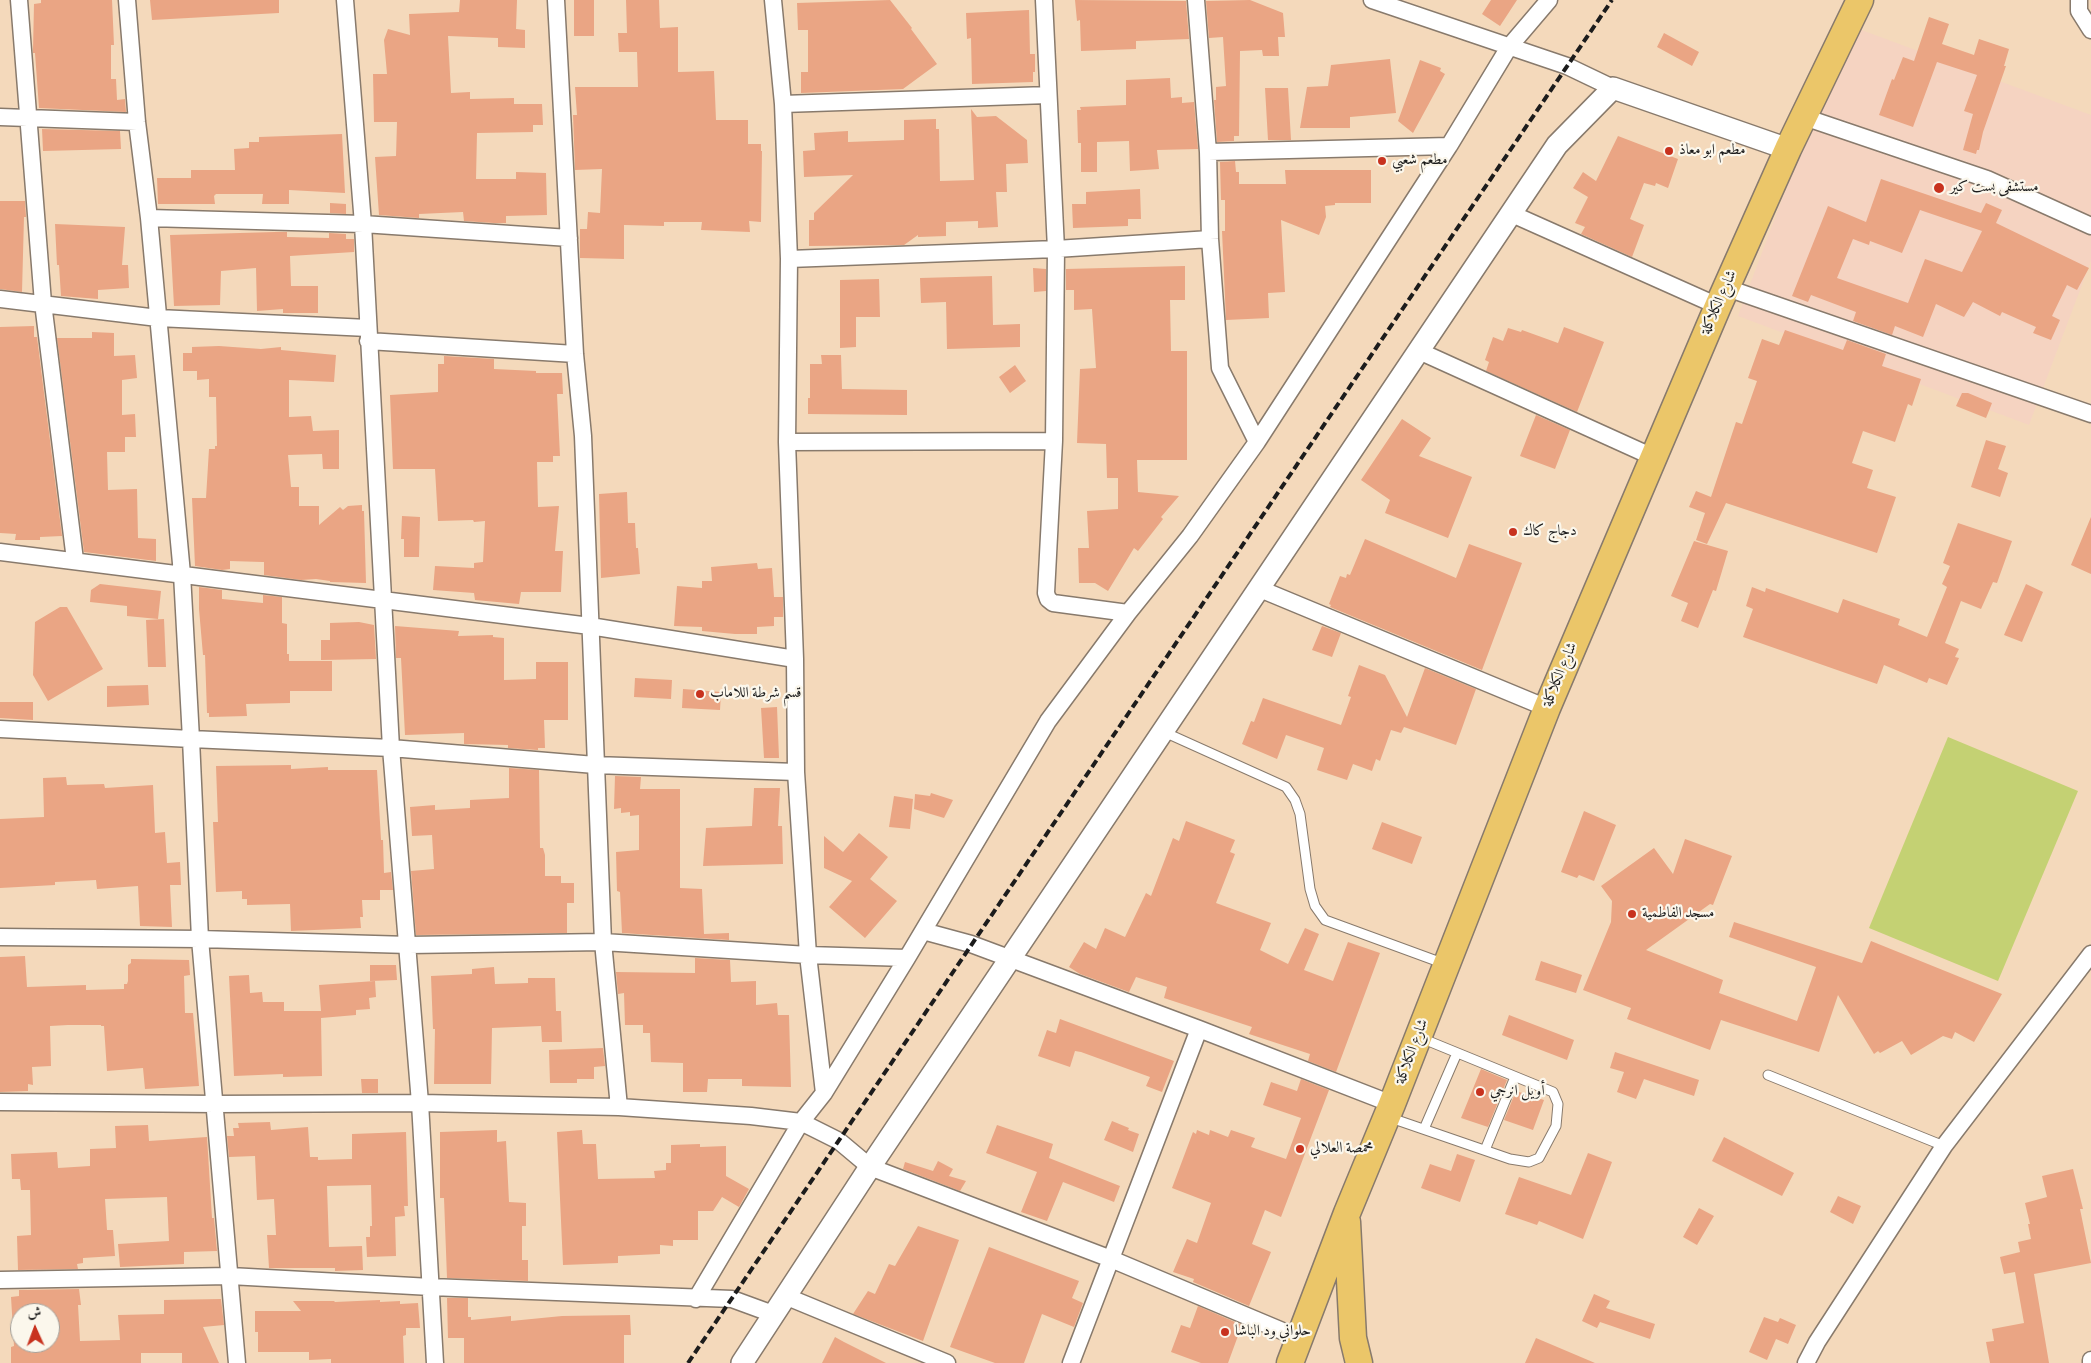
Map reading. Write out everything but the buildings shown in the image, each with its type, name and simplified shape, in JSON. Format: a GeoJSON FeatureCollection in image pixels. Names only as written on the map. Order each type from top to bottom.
{"type":"FeatureCollection","features":[{"type":"Feature","properties":{"kind":"main road","name":"شارع الكلاكلة"},"geometry":{"type":"LineString","coordinates":[[1290,1363],[1347,1213],[1447,965],[1547,708],[1722,297],[1788,150],[1860,0]]}},
{"type":"Feature","properties":{"kind":"main road"},"geometry":{"type":"LineString","coordinates":[[1347,1213],[1354,1338],[1360,1363]]}},
{"type":"Feature","properties":{"kind":"street"},"geometry":{"type":"LineString","coordinates":[[19,0],[30,119],[43,303],[75,560]]}},
{"type":"Feature","properties":{"kind":"street"},"geometry":{"type":"LineString","coordinates":[[127,0],[137,122],[149,218],[182,574],[200,939],[237,1363]]}},
{"type":"Feature","properties":{"kind":"street"},"geometry":{"type":"LineString","coordinates":[[345,0],[363,224],[391,748],[409,945],[435,1363]]}},
{"type":"Feature","properties":{"kind":"street"},"geometry":{"type":"LineString","coordinates":[[556,0],[575,354],[583,436],[603,942],[619,1107]]}},
{"type":"Feature","properties":{"kind":"street"},"geometry":{"type":"LineString","coordinates":[[773,0],[783,104],[789,259],[787,442],[795,659],[796,772],[808,955],[824,1093]]}},
{"type":"Feature","properties":{"kind":"street"},"geometry":{"type":"LineString","coordinates":[[1044,0],[1056,249],[1054,441],[1046,593],[1048,599],[1053,603],[1128,613]]}},
{"type":"Feature","properties":{"kind":"street"},"geometry":{"type":"LineString","coordinates":[[1196,0],[1208,152],[1210,239],[1220,368],[1257,442]]}},
{"type":"Feature","properties":{"kind":"street"},"geometry":{"type":"LineString","coordinates":[[1372,0],[1410,6],[1509,47],[1567,66],[1613,88],[1788,150]]}},
{"type":"Feature","properties":{"kind":"street"},"geometry":{"type":"LineString","coordinates":[[696,1298],[801,1122],[824,1093],[907,958],[1048,721],[1128,613],[1190,536],[1257,442],[1449,146],[1509,47],[1549,0]]}},
{"type":"Feature","properties":{"kind":"street"},"geometry":{"type":"LineString","coordinates":[[2079,0],[2079,11],[2091,30]]}},
{"type":"Feature","properties":{"kind":"street"},"geometry":{"type":"LineString","coordinates":[[742,1363],[870,1167],[1557,145],[1613,88]]}},
{"type":"Feature","properties":{"kind":"street"},"geometry":{"type":"LineString","coordinates":[[783,104],[1048,94]]}},
{"type":"Feature","properties":{"kind":"street"},"geometry":{"type":"LineString","coordinates":[[0,117],[137,122]]}},
{"type":"Feature","properties":{"kind":"street"},"geometry":{"type":"LineString","coordinates":[[1804,117],[1987,178],[2091,226]]}},
{"type":"Feature","properties":{"kind":"street"},"geometry":{"type":"LineString","coordinates":[[1208,152],[1449,146]]}},
{"type":"Feature","properties":{"kind":"street"},"geometry":{"type":"LineString","coordinates":[[1512,214],[1722,297],[2091,414]]}},
{"type":"Feature","properties":{"kind":"street"},"geometry":{"type":"LineString","coordinates":[[149,218],[363,224],[569,238]]}},
{"type":"Feature","properties":{"kind":"street"},"geometry":{"type":"LineString","coordinates":[[789,259],[1056,249],[1210,239]]}},
{"type":"Feature","properties":{"kind":"street"},"geometry":{"type":"LineString","coordinates":[[0,299],[158,318],[368,334],[575,354]]}},
{"type":"Feature","properties":{"kind":"street"},"geometry":{"type":"LineString","coordinates":[[1419,351],[1654,457]]}},
{"type":"Feature","properties":{"kind":"street"},"geometry":{"type":"LineString","coordinates":[[787,442],[1054,441]]}},
{"type":"Feature","properties":{"kind":"street"},"geometry":{"type":"LineString","coordinates":[[0,552],[590,626],[795,659]]}},
{"type":"Feature","properties":{"kind":"street"},"geometry":{"type":"LineString","coordinates":[[1260,589],[1547,708]]}},
{"type":"Feature","properties":{"kind":"street"},"geometry":{"type":"LineString","coordinates":[[0,729],[391,748],[595,765],[796,772]]}},
{"type":"Feature","properties":{"kind":"street"},"geometry":{"type":"LineString","coordinates":[[923,931],[971,944],[1200,1029],[1389,1111]]}},
{"type":"Feature","properties":{"kind":"street"},"geometry":{"type":"LineString","coordinates":[[0,937],[200,939],[409,945],[603,942],[808,955],[907,958]]}},
{"type":"Feature","properties":{"kind":"street"},"geometry":{"type":"LineString","coordinates":[[1806,1363],[1817,1342],[1944,1146],[2091,954]]}},
{"type":"Feature","properties":{"kind":"street"},"geometry":{"type":"LineString","coordinates":[[1070,1363],[1200,1029]]}},
{"type":"Feature","properties":{"kind":"street"},"geometry":{"type":"LineString","coordinates":[[0,1102],[420,1103],[619,1107],[751,1116],[801,1122],[839,1141],[870,1167],[1111,1258],[1300,1338]]}},
{"type":"Feature","properties":{"kind":"street"},"geometry":{"type":"LineString","coordinates":[[0,1280],[230,1276],[431,1287],[732,1299],[773,1314]]}},
{"type":"Feature","properties":{"kind":"street"},"geometry":{"type":"LineString","coordinates":[[785,1296],[947,1363]]}},
{"type":"Feature","properties":{"kind":"lane"},"geometry":{"type":"LineString","coordinates":[[1164,732],[1286,787],[1295,800],[1300,814],[1310,889],[1315,906],[1325,920],[1447,965]]}},
{"type":"Feature","properties":{"kind":"lane"},"geometry":{"type":"LineString","coordinates":[[1389,1111],[1424,1130],[1510,1159],[1529,1162],[1539,1158],[1556,1126],[1558,1104],[1553,1092],[1418,1037]]}},
{"type":"Feature","properties":{"kind":"lane"},"geometry":{"type":"LineString","coordinates":[[1424,1130],[1457,1053]]}},
{"type":"Feature","properties":{"kind":"lane"},"geometry":{"type":"LineString","coordinates":[[1768,1075],[1944,1146]]}},
{"type":"Feature","properties":{"kind":"lane"},"geometry":{"type":"LineString","coordinates":[[1485,1150],[1516,1077]]}},
{"type":"Feature","properties":{"kind":"shaded area","name":"مستشفى بست كير"},"geometry":{"type":"Polygon","coordinates":[[[1848,25],[2091,115],[2091,261],[2029,425],[1738,316],[1848,25]]]}},
{"type":"Feature","properties":{"kind":"green space"},"geometry":{"type":"Polygon","coordinates":[[[1948,737],[2078,791],[1998,981],[1869,928],[1948,737]]]}},
{"type":"Feature","properties":{"kind":"railway"},"geometry":{"type":"LineString","coordinates":[[688,1363],[1612,0]]}},
{"type":"Feature","properties":{"kind":"place","name":"مطعم ابو معاذ"},"geometry":{"type":"Point","coordinates":[1669,151]}},
{"type":"Feature","properties":{"kind":"place","name":"مطعم شعبي"},"geometry":{"type":"Point","coordinates":[1382,161]}},
{"type":"Feature","properties":{"kind":"place","name":"مستشفى بست كير"},"geometry":{"type":"Point","coordinates":[1939,188]}},
{"type":"Feature","properties":{"kind":"place","name":"دجاج كاك"},"geometry":{"type":"Point","coordinates":[1513,532]}},
{"type":"Feature","properties":{"kind":"place","name":"قسم شرطة اللاماب"},"geometry":{"type":"Point","coordinates":[700,694]}},
{"type":"Feature","properties":{"kind":"place","name":"مسجد الفاطمية"},"geometry":{"type":"Point","coordinates":[1632,914]}},
{"type":"Feature","properties":{"kind":"place","name":"أويل انرجي"},"geometry":{"type":"Point","coordinates":[1480,1092]}},
{"type":"Feature","properties":{"kind":"place","name":"محمصة العلالي"},"geometry":{"type":"Point","coordinates":[1300,1149]}},
{"type":"Feature","properties":{"kind":"place","name":"حلواني ود الباشا"},"geometry":{"type":"Point","coordinates":[1225,1332]}}]}
